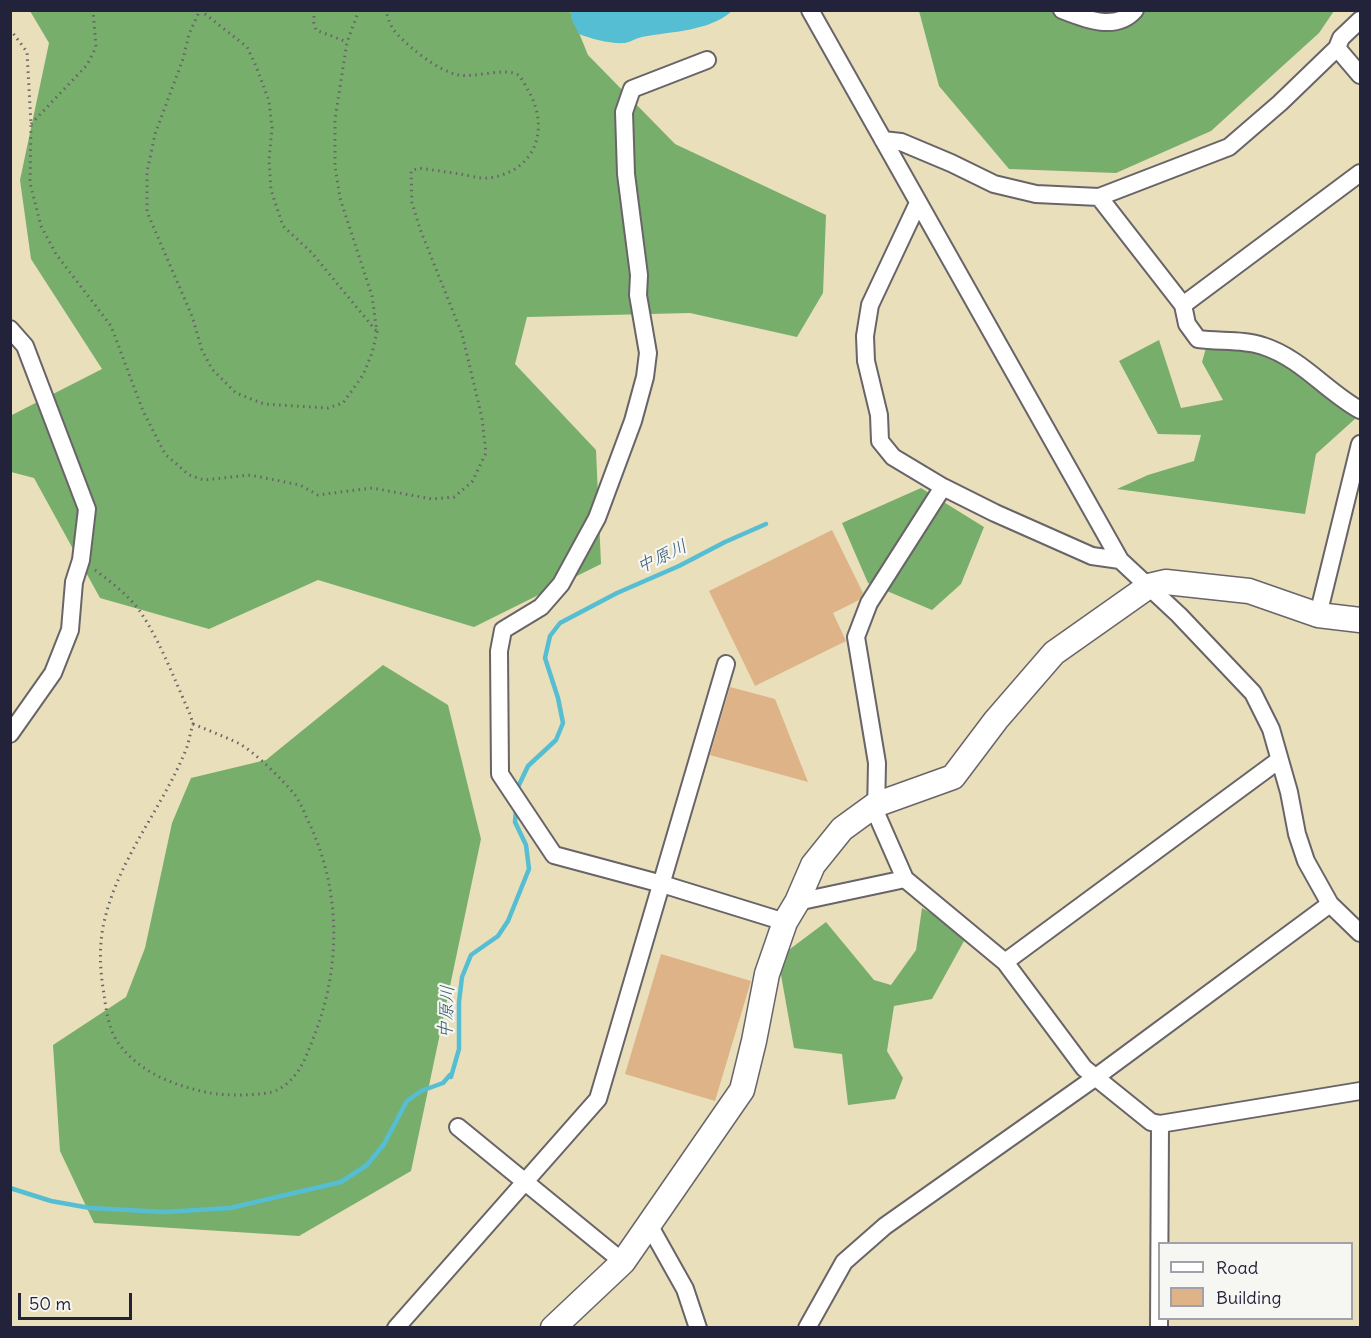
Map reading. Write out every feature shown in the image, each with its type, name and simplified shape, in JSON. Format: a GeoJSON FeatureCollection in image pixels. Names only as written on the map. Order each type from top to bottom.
{"type":"FeatureCollection","features":[{"type":"Feature","properties":{"kind":"street"},"geometry":{"type":"LineString","coordinates":[[810,10],[1120,560],[1179,615],[1253,693],[1271,729],[1306,861],[1330,904],[1360,933]]}},
{"type":"Feature","properties":{"kind":"street"},"geometry":{"type":"LineString","coordinates":[[1062,10],[1102,22],[1119,22],[1135,10]]}},
{"type":"Feature","properties":{"kind":"street"},"geometry":{"type":"LineString","coordinates":[[883,140],[901,142],[994,184],[1035,194],[1099,197],[1229,147],[1280,103],[1337,48],[1341,38],[1360,20]]}},
{"type":"Feature","properties":{"kind":"street"},"geometry":{"type":"LineString","coordinates":[[1337,48],[1360,75]]}},
{"type":"Feature","properties":{"kind":"street"},"geometry":{"type":"LineString","coordinates":[[707,60],[632,89],[624,112],[626,174],[639,275],[638,295],[648,353],[645,377],[633,421],[597,518],[561,584],[541,607],[503,630],[499,651],[500,774],[554,855],[662,884],[791,912],[905,879]]}},
{"type":"Feature","properties":{"kind":"street"},"geometry":{"type":"LineString","coordinates":[[1184,305],[1360,174]]}},
{"type":"Feature","properties":{"kind":"street"},"geometry":{"type":"LineString","coordinates":[[1099,197],[1184,305],[1186,324],[1198,339],[1229,343],[1250,342],[1266,346],[1314,375],[1360,410]]}},
{"type":"Feature","properties":{"kind":"street"},"geometry":{"type":"LineString","coordinates":[[918,203],[870,305],[865,336],[866,361],[879,415],[880,441],[893,457],[943,487],[995,513],[1092,556],[1120,560]]}},
{"type":"Feature","properties":{"kind":"street"},"geometry":{"type":"LineString","coordinates":[[10,329],[25,346],[87,509],[81,560],[74,582],[70,630],[53,673],[10,734]]}},
{"type":"Feature","properties":{"kind":"street"},"geometry":{"type":"LineString","coordinates":[[1318,615],[1360,444]]}},
{"type":"Feature","properties":{"kind":"street"},"geometry":{"type":"LineString","coordinates":[[943,487],[869,603],[856,637],[878,763],[876,813],[905,879],[1005,962],[1084,1068],[1150,1122],[1160,1124],[1360,1091]]}},
{"type":"Feature","properties":{"kind":"street"},"geometry":{"type":"LineString","coordinates":[[553,1328],[623,1262],[742,1090],[767,974],[791,912],[813,865],[842,829],[875,805],[953,777],[996,720],[1054,653],[1149,586],[1166,582],[1249,591],[1318,615],[1360,620]]}},
{"type":"Feature","properties":{"kind":"street"},"geometry":{"type":"LineString","coordinates":[[396,1328],[598,1100],[726,664]]}},
{"type":"Feature","properties":{"kind":"street"},"geometry":{"type":"LineString","coordinates":[[1005,962],[1280,760]]}},
{"type":"Feature","properties":{"kind":"street"},"geometry":{"type":"LineString","coordinates":[[807,1328],[844,1262],[885,1226],[1096,1077],[1330,904]]}},
{"type":"Feature","properties":{"kind":"street"},"geometry":{"type":"LineString","coordinates":[[1159,1242],[1160,1124]]}},
{"type":"Feature","properties":{"kind":"street"},"geometry":{"type":"LineString","coordinates":[[458,1126],[623,1262]]}},
{"type":"Feature","properties":{"kind":"street"},"geometry":{"type":"LineString","coordinates":[[648,1223],[685,1289],[698,1328]]}},
{"type":"Feature","properties":{"kind":"path"},"geometry":{"type":"LineString","coordinates":[[31,124],[87,65],[96,47],[93,10]]}},
{"type":"Feature","properties":{"kind":"path"},"geometry":{"type":"LineString","coordinates":[[359,10],[347,42],[335,119],[335,166],[339,198],[372,296],[377,332],[363,375],[344,403],[328,408],[264,404],[236,393],[212,369],[202,350],[192,316],[147,212],[147,172],[155,134],[183,59],[189,34],[200,10],[247,47],[256,66],[268,101],[272,128],[269,160],[271,190],[283,226],[312,253],[377,332]]}},
{"type":"Feature","properties":{"kind":"path"},"geometry":{"type":"LineString","coordinates":[[314,10],[316,30],[347,42]]}},
{"type":"Feature","properties":{"kind":"path"},"geometry":{"type":"LineString","coordinates":[[10,29],[27,52],[30,80],[30,183],[41,226],[56,254],[111,326],[143,411],[165,454],[189,475],[204,480],[250,475],[300,485],[318,495],[372,488],[432,499],[454,497],[472,482],[486,453],[482,418],[462,334],[412,203],[411,171],[419,168],[485,179],[509,173],[531,154],[538,139],[538,119],[534,101],[519,75],[509,71],[459,75],[447,71],[421,54],[397,34],[389,22],[386,10]]}},
{"type":"Feature","properties":{"kind":"path"},"geometry":{"type":"LineString","coordinates":[[81,560],[115,585],[138,609],[148,625],[193,724],[186,751],[124,864],[103,926],[100,967],[108,1018],[118,1043],[139,1066],[158,1077],[188,1089],[224,1096],[276,1092],[298,1074],[325,1007],[329,990],[334,943],[334,908],[321,848],[296,796],[269,768],[240,744],[193,724]]}},
{"type":"Feature","properties":{"kind":"green space"},"geometry":{"type":"Polygon","coordinates":[[[30,11],[570,11],[588,55],[675,144],[826,215],[823,293],[797,337],[690,313],[527,317],[515,364],[596,450],[601,564],[474,627],[318,580],[209,629],[100,598],[34,478],[11,472],[10,416],[102,369],[31,259],[20,180],[49,43],[30,11]]]}},
{"type":"Feature","properties":{"kind":"green space"},"geometry":{"type":"Polygon","coordinates":[[[919,11],[1334,11],[1319,33],[1211,131],[1116,173],[1009,169],[939,86],[919,11]]]}},
{"type":"Feature","properties":{"kind":"green space"},"geometry":{"type":"Polygon","coordinates":[[[1159,340],[1181,408],[1223,400],[1202,362],[1206,348],[1255,350],[1298,371],[1356,418],[1316,454],[1305,514],[1117,489],[1148,475],[1194,461],[1201,435],[1158,434],[1119,361],[1159,340]]]}},
{"type":"Feature","properties":{"kind":"green space"},"geometry":{"type":"Polygon","coordinates":[[[921,488],[984,527],[961,584],[932,610],[868,583],[842,523],[921,488]]]}},
{"type":"Feature","properties":{"kind":"green space"},"geometry":{"type":"Polygon","coordinates":[[[383,665],[448,705],[481,839],[411,1171],[299,1236],[94,1223],[60,1151],[53,1045],[126,997],[145,948],[172,823],[191,778],[266,760],[383,665]]]}},
{"type":"Feature","properties":{"kind":"green space"},"geometry":{"type":"Polygon","coordinates":[[[922,908],[944,920],[964,941],[932,999],[894,1006],[887,1051],[903,1078],[895,1099],[848,1105],[842,1054],[794,1048],[778,958],[826,922],[874,980],[891,985],[916,950],[922,908]]]}},
{"type":"Feature","properties":{"kind":"water"},"geometry":{"type":"Polygon","coordinates":[[[571,10],[732,11],[701,27],[619,43],[601,41],[579,34],[571,18],[571,10]]]}},
{"type":"Feature","properties":{"kind":"building"},"geometry":{"type":"Polygon","coordinates":[[[832,530],[863,593],[859,600],[833,613],[846,641],[755,686],[709,591],[832,530]]]}},
{"type":"Feature","properties":{"kind":"building"},"geometry":{"type":"Polygon","coordinates":[[[730,687],[775,699],[808,782],[710,755],[730,687]]]}},
{"type":"Feature","properties":{"kind":"building"},"geometry":{"type":"Polygon","coordinates":[[[661,954],[751,981],[715,1101],[625,1074],[661,954]]]}},
{"type":"Feature","properties":{"kind":"waterway","name":"中原川"},"geometry":{"type":"LineString","coordinates":[[518,792],[528,766],[556,740],[563,723],[558,698],[545,658],[550,636],[560,623],[617,593],[766,524]]}},
{"type":"Feature","properties":{"kind":"waterway","name":"中原川"},"geometry":{"type":"LineString","coordinates":[[10,1188],[51,1201],[90,1208],[164,1212],[230,1208],[341,1182],[367,1165],[384,1144],[407,1101],[421,1091],[443,1083],[450,1075],[451,1077],[459,1049],[459,1002],[462,977],[471,955],[498,936],[508,921],[529,869],[526,845],[515,822],[516,810]]}}]}
